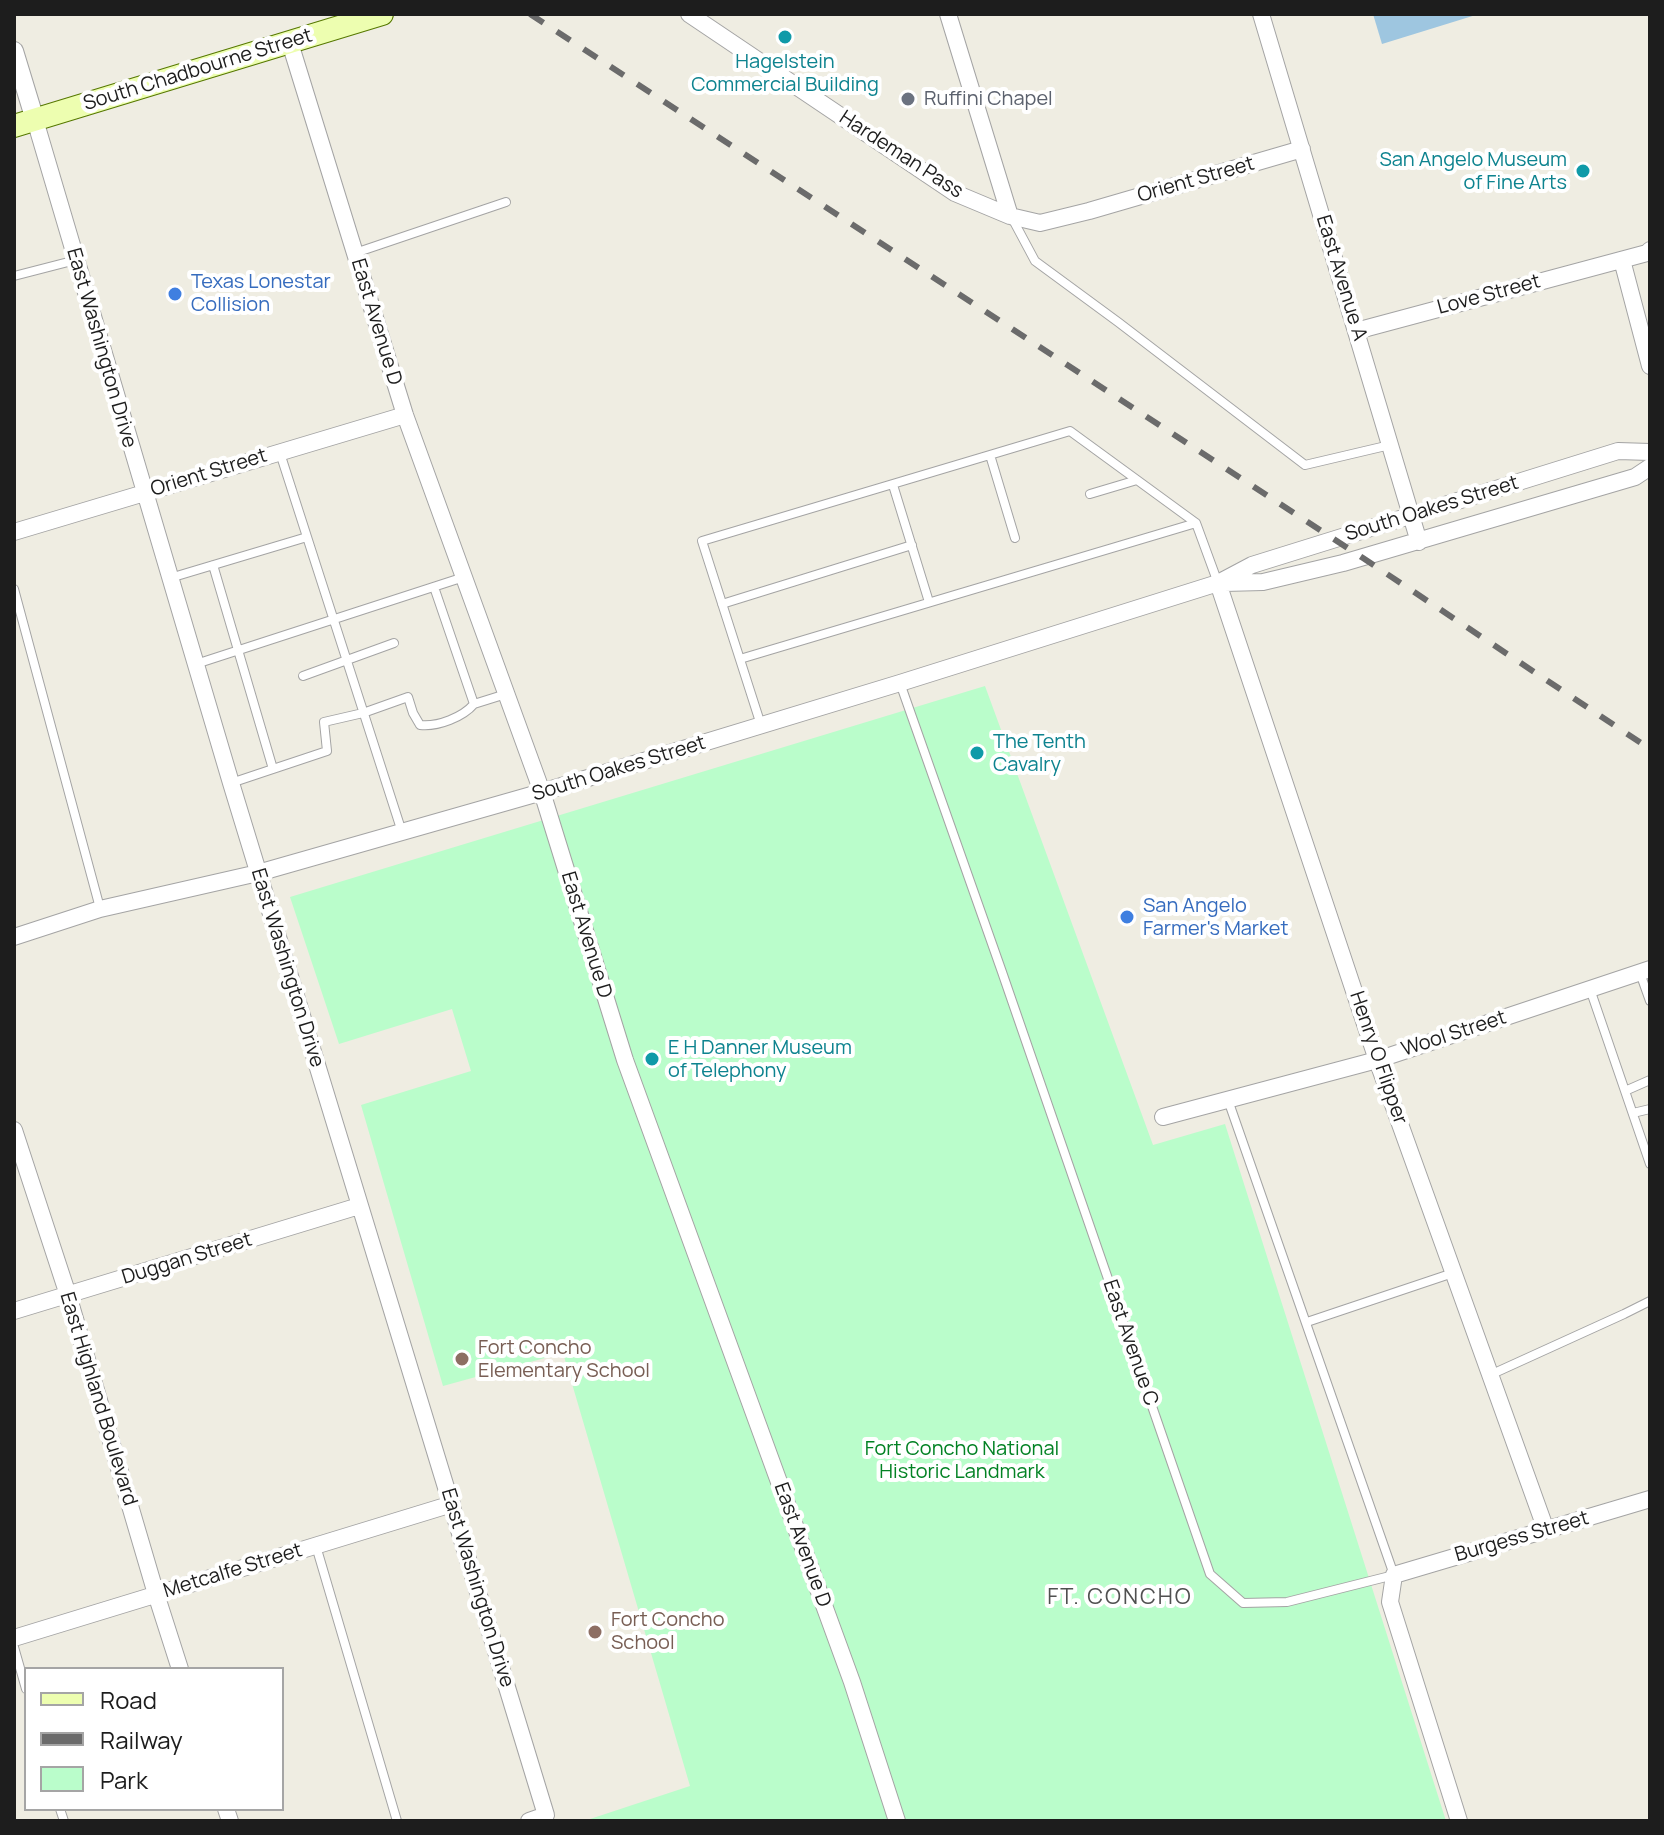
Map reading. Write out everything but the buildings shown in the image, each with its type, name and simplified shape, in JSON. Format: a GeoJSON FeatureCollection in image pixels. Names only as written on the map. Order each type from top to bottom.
{"type":"FeatureCollection","features":[{"type":"Feature","properties":{"kind":"main road","name":"South Chadbourne Street"},"geometry":{"type":"LineString","coordinates":[[24,123],[382,14]]}},
{"type":"Feature","properties":{"kind":"street","name":"Hardeman Pass"},"geometry":{"type":"LineString","coordinates":[[689,14],[955,193],[1010,216],[1040,223],[1089,211]]}},
{"type":"Feature","properties":{"kind":"street"},"geometry":{"type":"LineString","coordinates":[[948,14],[1010,216]]}},
{"type":"Feature","properties":{"kind":"street","name":"East Avenue A"},"geometry":{"type":"LineString","coordinates":[[1261,14],[1419,542]]}},
{"type":"Feature","properties":{"kind":"street","name":"East Avenue D"},"geometry":{"type":"LineString","coordinates":[[290,43],[405,415],[542,792],[625,1060],[852,1682],[897,1821]]}},
{"type":"Feature","properties":{"kind":"street"},"geometry":{"type":"LineString","coordinates":[[14,51],[24,123]]}},
{"type":"Feature","properties":{"kind":"street","name":"East Washington Drive"},"geometry":{"type":"LineString","coordinates":[[24,123],[76,260],[258,873],[546,1815],[529,1821]]}},
{"type":"Feature","properties":{"kind":"street","name":"Orient Street"},"geometry":{"type":"LineString","coordinates":[[1089,211],[1302,149]]}},
{"type":"Feature","properties":{"kind":"street","name":"Love Street"},"geometry":{"type":"LineString","coordinates":[[1356,331],[1650,250]]}},
{"type":"Feature","properties":{"kind":"street"},"geometry":{"type":"LineString","coordinates":[[1622,260],[1650,366]]}},
{"type":"Feature","properties":{"kind":"street","name":"Orient Street"},"geometry":{"type":"LineString","coordinates":[[14,532],[405,415]]}},
{"type":"Feature","properties":{"kind":"street","name":"South Oakes Street"},"geometry":{"type":"LineString","coordinates":[[14,937],[100,909],[258,873],[542,792],[1218,583],[1252,565],[1618,451],[1650,452]]}},
{"type":"Feature","properties":{"kind":"street","name":"South Oakes Street"},"geometry":{"type":"LineString","coordinates":[[1218,583],[1263,582],[1419,542],[1635,477],[1650,467]]}},
{"type":"Feature","properties":{"kind":"street"},"geometry":{"type":"LineString","coordinates":[[1635,477],[1650,487]]}},
{"type":"Feature","properties":{"kind":"street","name":"Henry O Flipper"},"geometry":{"type":"LineString","coordinates":[[1218,583],[1377,1060],[1546,1530]]}},
{"type":"Feature","properties":{"kind":"street","name":"Wool Street"},"geometry":{"type":"LineString","coordinates":[[1163,1117],[1377,1060],[1645,970]]}},
{"type":"Feature","properties":{"kind":"street","name":"East Highland Boulevard"},"geometry":{"type":"LineString","coordinates":[[14,1130],[68,1295],[179,1667]]}},
{"type":"Feature","properties":{"kind":"street","name":"Duggan Street"},"geometry":{"type":"LineString","coordinates":[[14,1311],[359,1206]]}},
{"type":"Feature","properties":{"kind":"street","name":"Burgess Street"},"geometry":{"type":"LineString","coordinates":[[1394,1575],[1650,1499]]}},
{"type":"Feature","properties":{"kind":"street","name":"Metcalfe Street"},"geometry":{"type":"LineString","coordinates":[[14,1638],[452,1504]]}},
{"type":"Feature","properties":{"kind":"street"},"geometry":{"type":"LineString","coordinates":[[1394,1575],[1390,1602],[1459,1821]]}},
{"type":"Feature","properties":{"kind":"lane"},"geometry":{"type":"LineString","coordinates":[[355,253],[506,202]]}},
{"type":"Feature","properties":{"kind":"lane"},"geometry":{"type":"LineString","coordinates":[[1010,216],[1035,261],[1305,465],[1391,445]]}},
{"type":"Feature","properties":{"kind":"lane"},"geometry":{"type":"LineString","coordinates":[[14,276],[76,260]]}},
{"type":"Feature","properties":{"kind":"lane"},"geometry":{"type":"LineString","coordinates":[[762,726],[702,541],[1070,431],[1196,523],[1218,583]]}},
{"type":"Feature","properties":{"kind":"lane"},"geometry":{"type":"LineString","coordinates":[[280,452],[402,832]]}},
{"type":"Feature","properties":{"kind":"lane"},"geometry":{"type":"LineString","coordinates":[[990,455],[1015,538]]}},
{"type":"Feature","properties":{"kind":"lane"},"geometry":{"type":"LineString","coordinates":[[1090,494],[1137,480]]}},
{"type":"Feature","properties":{"kind":"lane"},"geometry":{"type":"LineString","coordinates":[[893,485],[929,602]]}},
{"type":"Feature","properties":{"kind":"lane"},"geometry":{"type":"LineString","coordinates":[[740,659],[1196,523]]}},
{"type":"Feature","properties":{"kind":"lane"},"geometry":{"type":"LineString","coordinates":[[169,578],[307,537]]}},
{"type":"Feature","properties":{"kind":"lane"},"geometry":{"type":"LineString","coordinates":[[722,604],[912,545]]}},
{"type":"Feature","properties":{"kind":"lane"},"geometry":{"type":"LineString","coordinates":[[213,565],[273,769]]}},
{"type":"Feature","properties":{"kind":"lane"},"geometry":{"type":"LineString","coordinates":[[196,665],[464,577]]}},
{"type":"Feature","properties":{"kind":"lane"},"geometry":{"type":"LineString","coordinates":[[434,587],[474,704]]}},
{"type":"Feature","properties":{"kind":"lane"},"geometry":{"type":"LineString","coordinates":[[14,589],[100,909]]}},
{"type":"Feature","properties":{"kind":"lane"},"geometry":{"type":"LineString","coordinates":[[303,676],[394,643]]}},
{"type":"Feature","properties":{"kind":"lane","name":"East Avenue C"},"geometry":{"type":"LineString","coordinates":[[900,683],[1210,1574],[1243,1603],[1287,1602],[1394,1575]]}},
{"type":"Feature","properties":{"kind":"lane"},"geometry":{"type":"LineString","coordinates":[[231,783],[327,751],[324,722],[363,713],[408,697],[420,725],[429,726],[460,715],[474,704],[506,694]]}},
{"type":"Feature","properties":{"kind":"lane"},"geometry":{"type":"LineString","coordinates":[[1645,970],[1650,1001]]}},
{"type":"Feature","properties":{"kind":"lane"},"geometry":{"type":"LineString","coordinates":[[1590,989],[1650,1164]]}},
{"type":"Feature","properties":{"kind":"lane"},"geometry":{"type":"LineString","coordinates":[[1625,1091],[1650,1080]]}},
{"type":"Feature","properties":{"kind":"lane"},"geometry":{"type":"LineString","coordinates":[[1228,1100],[1394,1575]]}},
{"type":"Feature","properties":{"kind":"lane"},"geometry":{"type":"LineString","coordinates":[[1633,1113],[1650,1109]]}},
{"type":"Feature","properties":{"kind":"lane"},"geometry":{"type":"LineString","coordinates":[[1307,1322],[1454,1272]]}},
{"type":"Feature","properties":{"kind":"lane"},"geometry":{"type":"LineString","coordinates":[[1490,1375],[1650,1301]]}},
{"type":"Feature","properties":{"kind":"lane"},"geometry":{"type":"LineString","coordinates":[[316,1546],[397,1821]]}},
{"type":"Feature","properties":{"kind":"lane"},"geometry":{"type":"LineString","coordinates":[[14,1647],[24,1682]]}},
{"type":"Feature","properties":{"kind":"green space","name":"Fort Concho National Historic Landmark"},"geometry":{"type":"Polygon","coordinates":[[[985,686],[1153,1145],[1225,1124],[1446,1821],[584,1821],[690,1786],[563,1353],[443,1386],[361,1105],[471,1071],[452,1009],[339,1044],[290,897],[985,686]]]}},
{"type":"Feature","properties":{"kind":"water"},"geometry":{"type":"Polygon","coordinates":[[[1373,14],[1479,14],[1382,44],[1373,14]]]}},
{"type":"Feature","properties":{"kind":"railway"},"geometry":{"type":"LineString","coordinates":[[530,14],[1650,749]]}},
{"type":"Feature","properties":{"kind":"place","name":"Hagelstein Commercial Building"},"geometry":{"type":"Point","coordinates":[785,37]}},
{"type":"Feature","properties":{"kind":"place","name":"Ruffini Chapel"},"geometry":{"type":"Point","coordinates":[908,99]}},
{"type":"Feature","properties":{"kind":"place","name":"San Angelo Museum of Fine Arts"},"geometry":{"type":"Point","coordinates":[1583,171]}},
{"type":"Feature","properties":{"kind":"place","name":"Texas Lonestar Collision"},"geometry":{"type":"Point","coordinates":[175,294]}},
{"type":"Feature","properties":{"kind":"place","name":"The Tenth Cavalry"},"geometry":{"type":"Point","coordinates":[977,753]}},
{"type":"Feature","properties":{"kind":"place","name":"San Angelo Farmer's Market"},"geometry":{"type":"Point","coordinates":[1127,917]}},
{"type":"Feature","properties":{"kind":"place","name":"E H Danner Museum of Telephony"},"geometry":{"type":"Point","coordinates":[652,1059]}},
{"type":"Feature","properties":{"kind":"place","name":"Fort Concho Elementary School"},"geometry":{"type":"Point","coordinates":[462,1359]}},
{"type":"Feature","properties":{"kind":"place","name":"Fort Concho School"},"geometry":{"type":"Point","coordinates":[595,1632]}},
{"type":"Feature","properties":{"kind":"district","name":"FT. CONCHO"},"geometry":{"type":"Point","coordinates":[1120,1598]}}]}
